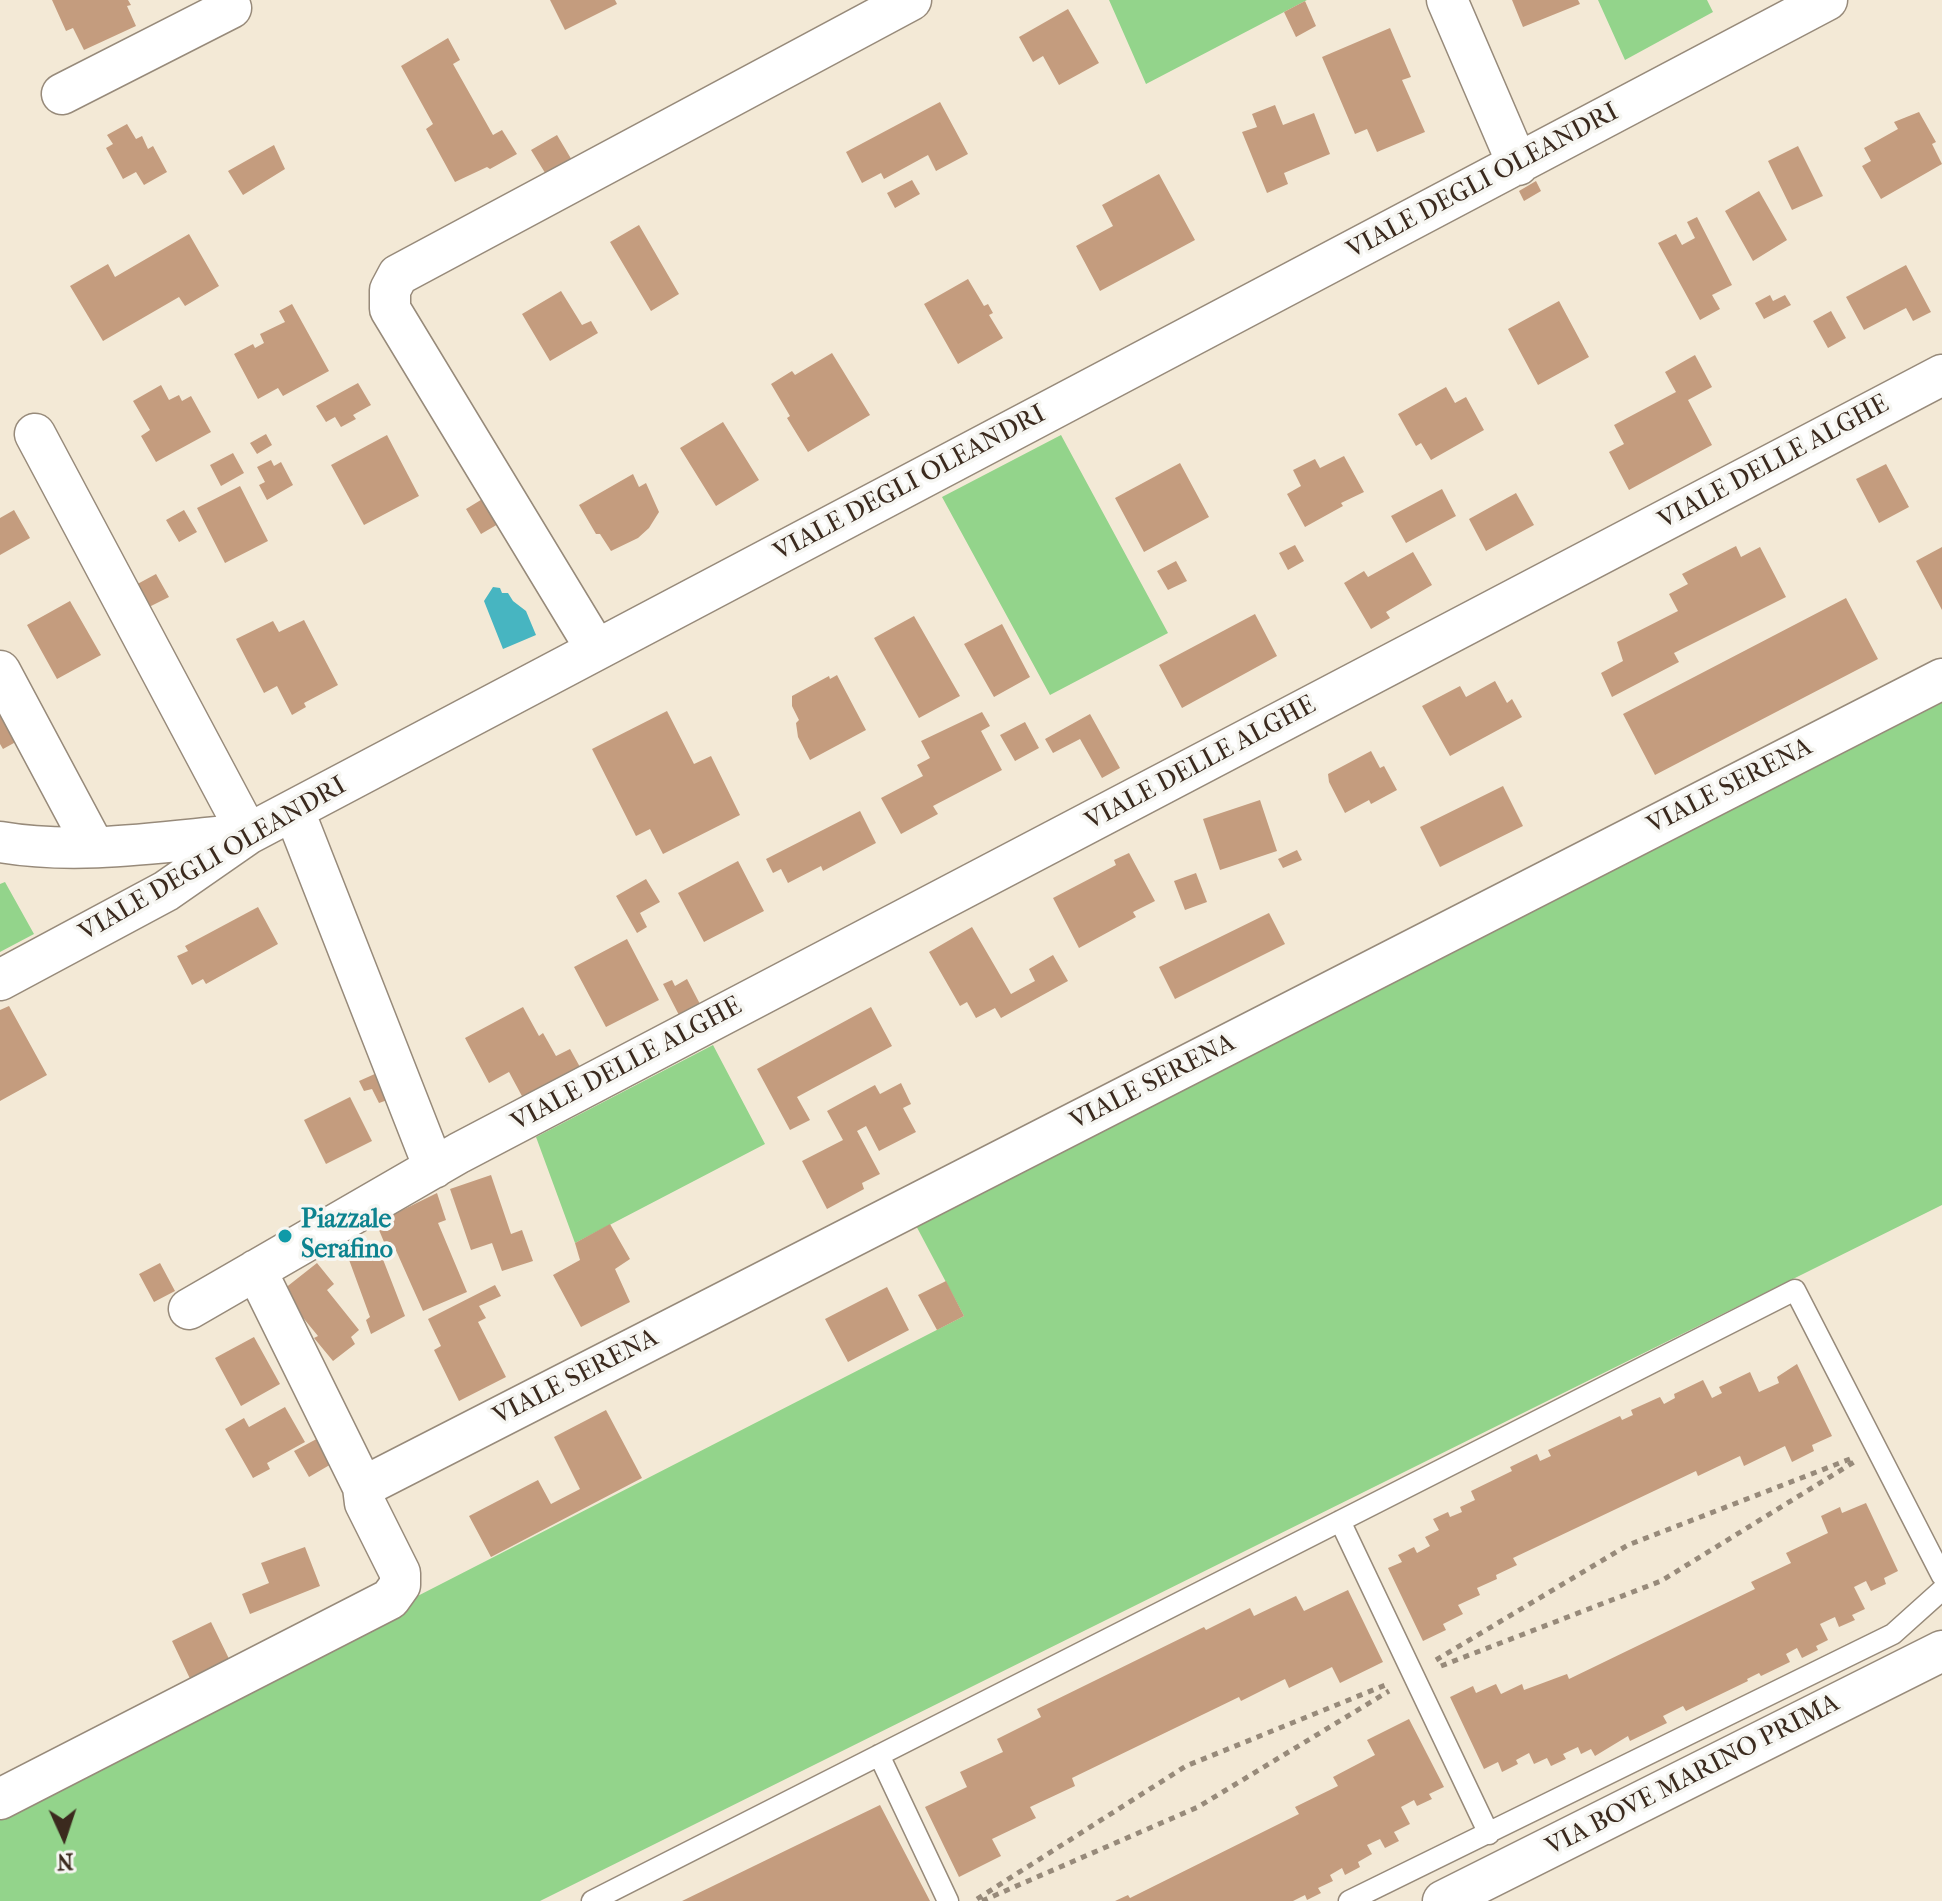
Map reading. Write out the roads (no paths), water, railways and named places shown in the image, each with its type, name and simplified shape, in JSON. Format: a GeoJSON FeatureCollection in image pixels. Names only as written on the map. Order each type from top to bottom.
{"type":"FeatureCollection","features":[{"type":"Feature","properties":{"kind":"street"},"geometry":{"type":"LineString","coordinates":[[62,94],[231,8],[228,0]]}},
{"type":"Feature","properties":{"kind":"street"},"geometry":{"type":"LineString","coordinates":[[596,649],[390,309],[390,290],[398,275],[911,0]]}},
{"type":"Feature","properties":{"kind":"street"},"geometry":{"type":"LineString","coordinates":[[1447,0],[1518,165]]}},
{"type":"Feature","properties":{"kind":"street","name":"VIALE DEGLI OLEANDRI"},"geometry":{"type":"LineString","coordinates":[[0,980],[166,891],[248,834],[1827,0]]}},
{"type":"Feature","properties":{"kind":"street","name":"VIALE DELLE ALGHE"},"geometry":{"type":"LineString","coordinates":[[189,1309],[446,1160],[1942,375]]}},
{"type":"Feature","properties":{"kind":"street"},"geometry":{"type":"LineString","coordinates":[[0,842],[37,848],[94,847],[248,834],[35,434]]}},
{"type":"Feature","properties":{"kind":"street"},"geometry":{"type":"LineString","coordinates":[[0,671],[94,847]]}},
{"type":"Feature","properties":{"kind":"street","name":"VIALE SERENA"},"geometry":{"type":"LineString","coordinates":[[363,1487],[1942,679]]}},
{"type":"Feature","properties":{"kind":"street"},"geometry":{"type":"LineString","coordinates":[[294,811],[446,1160]]}},
{"type":"Feature","properties":{"kind":"street"},"geometry":{"type":"LineString","coordinates":[[0,1799],[390,1599],[400,1585],[400,1573],[365,1503],[363,1487],[256,1270]]}},
{"type":"Feature","properties":{"kind":"street","name":"VIA BOVE MARINO PRIMA"},"geometry":{"type":"LineString","coordinates":[[1443,1901],[1942,1651]]}},
{"type":"Feature","properties":{"kind":"lane"},"geometry":{"type":"LineString","coordinates":[[592,1901],[1795,1290],[1942,1576]]}},
{"type":"Feature","properties":{"kind":"lane"},"geometry":{"type":"LineString","coordinates":[[1340,1521],[1489,1834]]}},
{"type":"Feature","properties":{"kind":"lane"},"geometry":{"type":"LineString","coordinates":[[1349,1901],[1893,1634],[1942,1590]]}},
{"type":"Feature","properties":{"kind":"lane"},"geometry":{"type":"LineString","coordinates":[[879,1755],[948,1901]]}},
{"type":"Feature","properties":{"kind":"water"},"geometry":{"type":"Polygon","coordinates":[[[493,587],[508,593],[526,611],[536,635],[503,649],[484,601],[493,587]]]}},
{"type":"Feature","properties":{"kind":"place","name":"Piazzale Serafino"},"geometry":{"type":"Point","coordinates":[285,1236]}}]}
